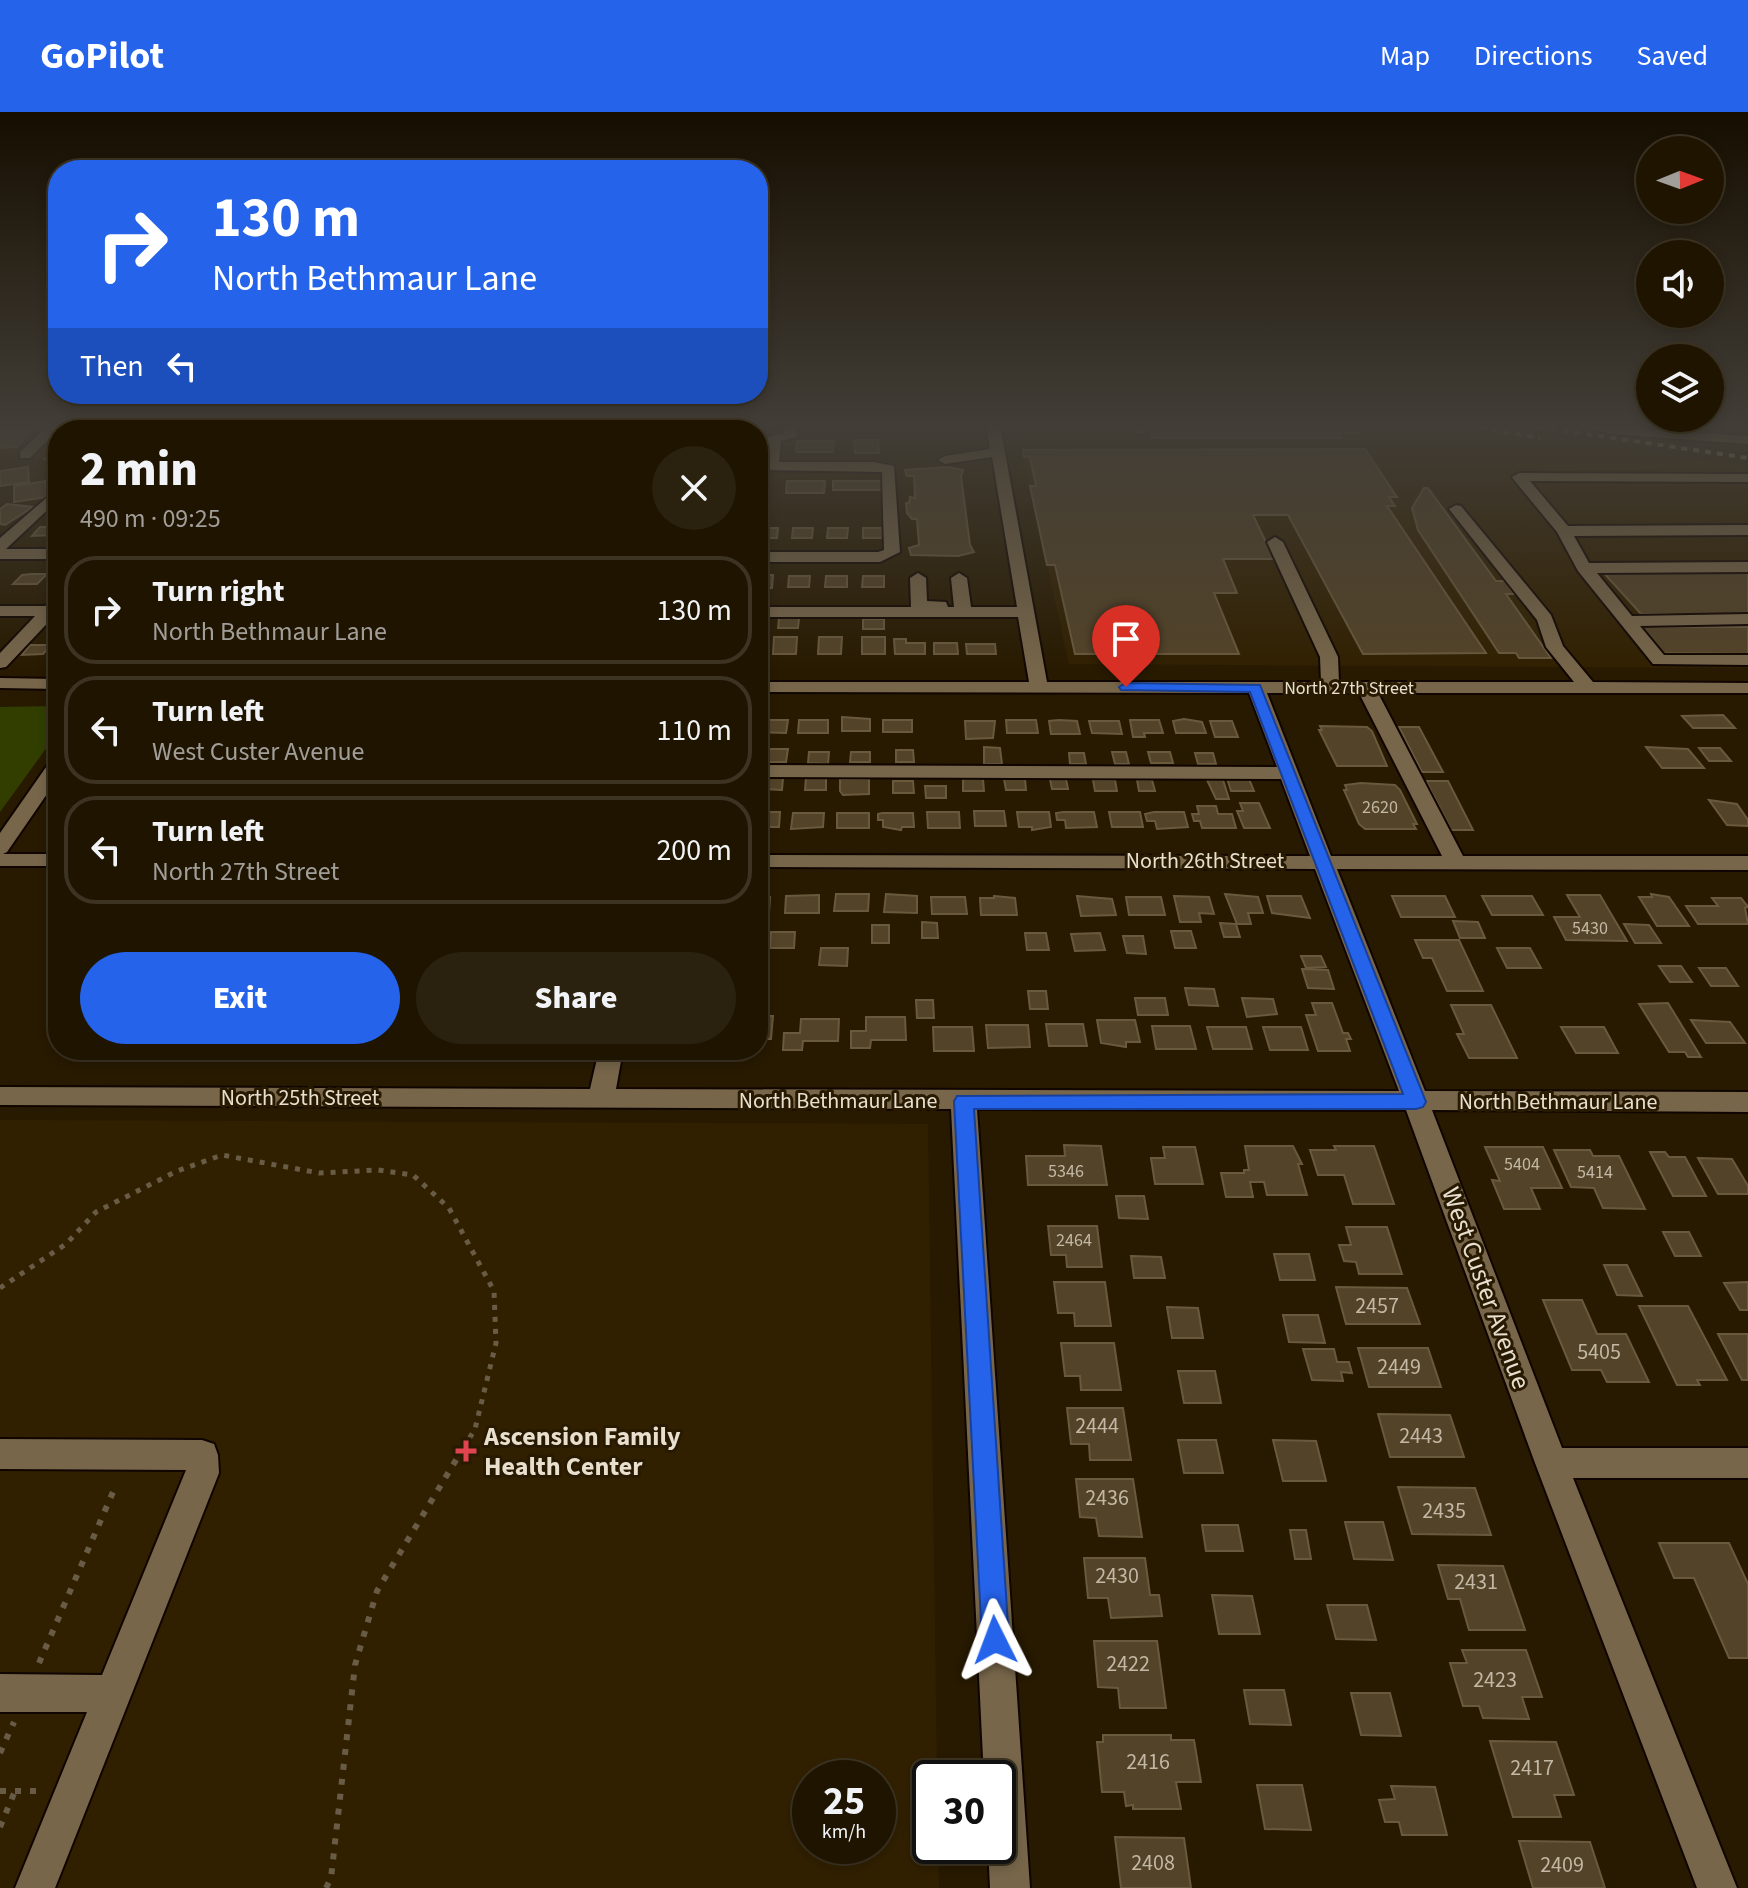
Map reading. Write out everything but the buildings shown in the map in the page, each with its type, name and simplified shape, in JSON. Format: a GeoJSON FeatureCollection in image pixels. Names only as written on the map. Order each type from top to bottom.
{"type":"FeatureCollection","features":[{"type":"Feature","properties":{"kind":"street"},"geometry":{"type":"LineString","coordinates":[[0,547],[46,508]]}},
{"type":"Feature","properties":{"kind":"street"},"geometry":{"type":"LineString","coordinates":[[768,557],[880,557],[892,552],[890,508]]}},
{"type":"Feature","properties":{"kind":"street"},"geometry":{"type":"LineString","coordinates":[[1008,508],[1039,687]]}},
{"type":"Feature","properties":{"kind":"street"},"geometry":{"type":"LineString","coordinates":[[1545,508],[1564,531],[1584,568],[1659,660],[1748,660]]}},
{"type":"Feature","properties":{"kind":"street"},"geometry":{"type":"LineString","coordinates":[[1456,509],[1545,619],[1555,647],[1588,688]]}},
{"type":"Feature","properties":{"kind":"street"},"geometry":{"type":"LineString","coordinates":[[1564,531],[1748,530]]}},
{"type":"Feature","properties":{"kind":"street"},"geometry":{"type":"LineString","coordinates":[[1275,542],[1329,657],[1330,688]]}},
{"type":"Feature","properties":{"kind":"street"},"geometry":{"type":"LineString","coordinates":[[0,554],[48,554]]}},
{"type":"Feature","properties":{"kind":"street"},"geometry":{"type":"LineString","coordinates":[[1584,568],[1748,567]]}},
{"type":"Feature","properties":{"kind":"street"},"geometry":{"type":"LineString","coordinates":[[918,578],[919,609]]}},
{"type":"Feature","properties":{"kind":"street"},"geometry":{"type":"LineString","coordinates":[[959,578],[963,609]]}},
{"type":"Feature","properties":{"kind":"street"},"geometry":{"type":"LineString","coordinates":[[0,611],[48,607]]}},
{"type":"Feature","properties":{"kind":"street"},"geometry":{"type":"LineString","coordinates":[[768,612],[963,609],[1026,612]]}},
{"type":"Feature","properties":{"kind":"street"},"geometry":{"type":"LineString","coordinates":[[0,663],[48,612]]}},
{"type":"Feature","properties":{"kind":"street"},"geometry":{"type":"LineString","coordinates":[[1628,621],[1748,619]]}},
{"type":"Feature","properties":{"kind":"street"},"geometry":{"type":"LineString","coordinates":[[0,683],[48,684]]}},
{"type":"Feature","properties":{"kind":"street","name":"North 27th Street"},"geometry":{"type":"LineString","coordinates":[[768,687],[1748,688]]}},
{"type":"Feature","properties":{"kind":"street","name":"West Custer Avenue"},"geometry":{"type":"LineString","coordinates":[[1256,688],[1551,1463],[1717,1888]]}},
{"type":"Feature","properties":{"kind":"street"},"geometry":{"type":"LineString","coordinates":[[1366,688],[1455,861]]}},
{"type":"Feature","properties":{"kind":"street"},"geometry":{"type":"LineString","coordinates":[[768,771],[1288,773]]}},
{"type":"Feature","properties":{"kind":"street"},"geometry":{"type":"LineString","coordinates":[[0,848],[48,778]]}},
{"type":"Feature","properties":{"kind":"street"},"geometry":{"type":"LineString","coordinates":[[0,860],[48,860]]}},
{"type":"Feature","properties":{"kind":"street","name":"North 26th Street"},"geometry":{"type":"LineString","coordinates":[[768,861],[1748,863]]}},
{"type":"Feature","properties":{"kind":"street"},"geometry":{"type":"LineString","coordinates":[[601,1100],[609,1060]]}},
{"type":"Feature","properties":{"kind":"street","name":"North 25th Street"},"geometry":{"type":"LineString","coordinates":[[0,1096],[601,1100]]}},
{"type":"Feature","properties":{"kind":"street","name":"North Bethmaur Lane"},"geometry":{"type":"LineString","coordinates":[[601,1100],[1748,1102]]}},
{"type":"Feature","properties":{"kind":"street"},"geometry":{"type":"LineString","coordinates":[[964,1101],[1010,1888]]}},
{"type":"Feature","properties":{"kind":"street"},"geometry":{"type":"LineString","coordinates":[[0,1454],[202,1455],[203,1473],[35,1888]]}},
{"type":"Feature","properties":{"kind":"street"},"geometry":{"type":"LineString","coordinates":[[1551,1463],[1748,1463]]}},
{"type":"Feature","properties":{"kind":"street"},"geometry":{"type":"LineString","coordinates":[[0,1693],[113,1694]]}},
{"type":"Feature","properties":{"kind":"path"},"geometry":{"type":"LineString","coordinates":[[0,1288],[66,1244],[96,1212],[177,1171],[222,1155],[319,1173],[378,1170],[413,1175],[449,1208],[494,1291],[496,1343],[475,1429],[377,1591],[355,1665],[331,1878],[326,1888]]}},
{"type":"Feature","properties":{"kind":"path"},"geometry":{"type":"LineString","coordinates":[[35,1672],[113,1492]]}},
{"type":"Feature","properties":{"kind":"path"},"geometry":{"type":"LineString","coordinates":[[0,1753],[13,1725]]}},
{"type":"Feature","properties":{"kind":"path"},"geometry":{"type":"LineString","coordinates":[[0,1791],[73,1791]]}},
{"type":"Feature","properties":{"kind":"path"},"geometry":{"type":"LineString","coordinates":[[0,1827],[15,1791]]}},
{"type":"Feature","properties":{"kind":"shaded area"},"geometry":{"type":"Polygon","coordinates":[[[1034,508],[1748,508],[1748,668],[1069,664],[1034,508]]]}},
{"type":"Feature","properties":{"kind":"shaded area","name":"Ascension Family Health Center"},"geometry":{"type":"Polygon","coordinates":[[[0,1120],[928,1124],[937,1760],[912,1760],[912,1864],[938,1864],[939,1888],[0,1888],[0,1120]]]}},
{"type":"Feature","properties":{"kind":"green space"},"geometry":{"type":"Polygon","coordinates":[[[48,706],[48,746],[0,812],[0,707],[48,706]]]}},
{"type":"Feature","properties":{"kind":"place","name":"Ascension Family Health Center"},"geometry":{"type":"Point","coordinates":[466,1451]}},
{"type":"Feature","properties":{"kind":"route"},"geometry":{"type":"LineString","coordinates":[[995,1640],[964,1101],[1416,1102],[1256,688],[1126,687]]}}]}
